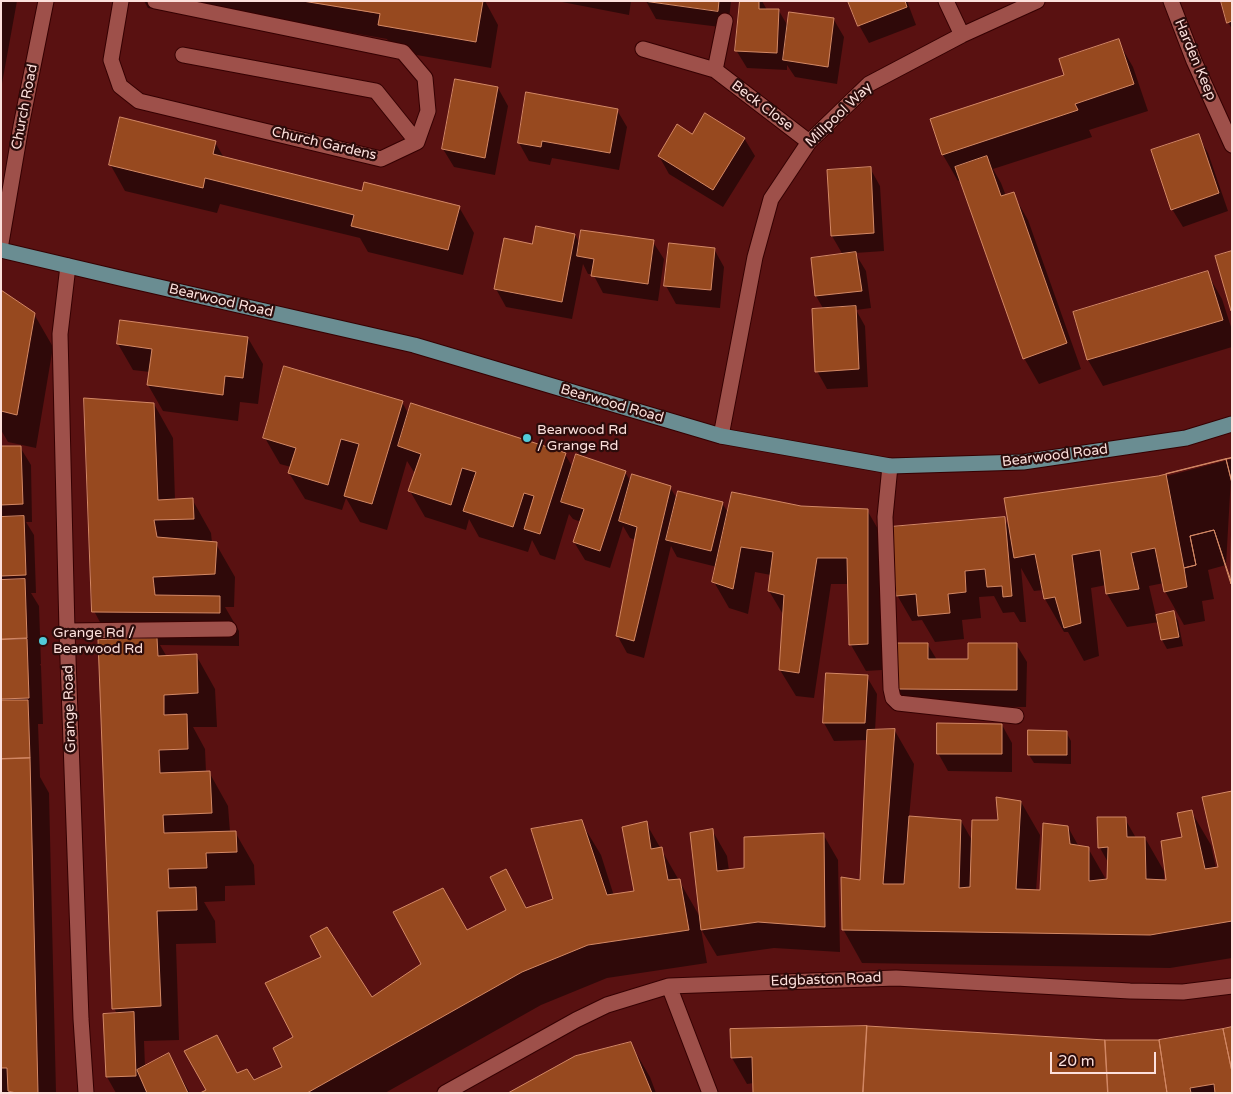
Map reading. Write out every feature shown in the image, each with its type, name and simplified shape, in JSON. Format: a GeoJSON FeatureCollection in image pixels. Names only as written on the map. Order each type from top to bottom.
{"type":"FeatureCollection","features":[{"type":"Feature","properties":{"kind":"main road","name":"Bearwood Road"},"geometry":{"type":"LineString","coordinates":[[1,250],[414,345],[721,436],[890,466],[1023,462],[1186,438],[1232,424]]}},
{"type":"Feature","properties":{"kind":"street","name":"Church Road"},"geometry":{"type":"LineString","coordinates":[[1,243],[19,134],[46,1]]}},
{"type":"Feature","properties":{"kind":"street","name":"Church Gardens"},"geometry":{"type":"LineString","coordinates":[[121,1],[110,60],[120,86],[139,101],[381,158],[417,142]]}},
{"type":"Feature","properties":{"kind":"street"},"geometry":{"type":"LineString","coordinates":[[155,1],[403,52],[424,78],[428,111],[417,142]]}},
{"type":"Feature","properties":{"kind":"street"},"geometry":{"type":"LineString","coordinates":[[946,1],[962,35]]}},
{"type":"Feature","properties":{"kind":"street","name":"Millpool Way"},"geometry":{"type":"LineString","coordinates":[[721,436],[755,257],[771,199],[809,142],[869,84],[962,35],[1037,1]]}},
{"type":"Feature","properties":{"kind":"street","name":"Harden Keep"},"geometry":{"type":"LineString","coordinates":[[1171,1],[1194,61],[1232,145]]}},
{"type":"Feature","properties":{"kind":"street"},"geometry":{"type":"LineString","coordinates":[[715,70],[725,21]]}},
{"type":"Feature","properties":{"kind":"street","name":"Beck Close"},"geometry":{"type":"LineString","coordinates":[[643,49],[715,70],[809,142]]}},
{"type":"Feature","properties":{"kind":"street"},"geometry":{"type":"LineString","coordinates":[[183,55],[376,91],[417,142]]}},
{"type":"Feature","properties":{"kind":"street","name":"Grange Road"},"geometry":{"type":"LineString","coordinates":[[68,266],[60,334],[67,631],[81,1019],[86,1093]]}},
{"type":"Feature","properties":{"kind":"street"},"geometry":{"type":"LineString","coordinates":[[890,466],[885,517],[891,689],[893,698],[898,703],[1016,716]]}},
{"type":"Feature","properties":{"kind":"street"},"geometry":{"type":"LineString","coordinates":[[67,631],[229,629]]}},
{"type":"Feature","properties":{"kind":"street","name":"Edgbaston Road"},"geometry":{"type":"LineString","coordinates":[[445,1093],[576,1020],[607,1005],[669,986],[896,978],[1130,992],[1184,992],[1232,986]]}},
{"type":"Feature","properties":{"kind":"street"},"geometry":{"type":"LineString","coordinates":[[669,986],[710,1093]]}},
{"type":"Feature","properties":{"kind":"building"},"geometry":{"type":"Polygon","coordinates":[[[303,1],[483,1],[476,42],[378,25],[380,14],[303,1]]]}},
{"type":"Feature","properties":{"kind":"building"},"geometry":{"type":"Polygon","coordinates":[[[644,1],[719,1],[718,11],[644,1]]]}},
{"type":"Feature","properties":{"kind":"building"},"geometry":{"type":"Polygon","coordinates":[[[740,1],[759,1],[759,9],[779,9],[777,53],[735,51],[740,1]]]}},
{"type":"Feature","properties":{"kind":"building"},"geometry":{"type":"Polygon","coordinates":[[[848,1],[905,1],[907,7],[858,26],[848,1]]]}},
{"type":"Feature","properties":{"kind":"building"},"geometry":{"type":"Polygon","coordinates":[[[1221,1],[1232,1],[1232,21],[1227,23],[1221,1]]]}},
{"type":"Feature","properties":{"kind":"building"},"geometry":{"type":"Polygon","coordinates":[[[789,12],[834,18],[828,67],[783,60],[789,12]]]}},
{"type":"Feature","properties":{"kind":"building"},"geometry":{"type":"Polygon","coordinates":[[[1119,39],[1134,84],[1075,104],[1078,110],[942,155],[930,119],[1064,75],[1059,59],[1119,39]]]}},
{"type":"Feature","properties":{"kind":"building"},"geometry":{"type":"Polygon","coordinates":[[[455,79],[498,87],[485,158],[442,149],[455,79]]]}},
{"type":"Feature","properties":{"kind":"building"},"geometry":{"type":"Polygon","coordinates":[[[526,92],[618,109],[610,153],[542,141],[541,147],[518,143],[526,92]]]}},
{"type":"Feature","properties":{"kind":"building"},"geometry":{"type":"Polygon","coordinates":[[[705,113],[745,138],[713,190],[658,156],[677,124],[692,134],[705,113]]]}},
{"type":"Feature","properties":{"kind":"building"},"geometry":{"type":"Polygon","coordinates":[[[120,117],[216,141],[213,154],[362,191],[364,182],[460,206],[448,250],[351,226],[354,215],[205,178],[203,188],[109,165],[120,117]]]}},
{"type":"Feature","properties":{"kind":"building"},"geometry":{"type":"Polygon","coordinates":[[[1199,134],[1219,193],[1171,210],[1151,150],[1199,134]]]}},
{"type":"Feature","properties":{"kind":"building"},"geometry":{"type":"Polygon","coordinates":[[[987,156],[1001,196],[1014,192],[1067,343],[1023,359],[955,167],[987,156]]]}},
{"type":"Feature","properties":{"kind":"building"},"geometry":{"type":"Polygon","coordinates":[[[871,167],[874,233],[831,236],[827,170],[871,167]]]}},
{"type":"Feature","properties":{"kind":"building"},"geometry":{"type":"Polygon","coordinates":[[[536,226],[575,234],[562,302],[494,289],[504,238],[532,244],[536,226]]]}},
{"type":"Feature","properties":{"kind":"building"},"geometry":{"type":"Polygon","coordinates":[[[581,230],[654,240],[648,284],[591,276],[594,259],[577,256],[581,230]]]}},
{"type":"Feature","properties":{"kind":"building"},"geometry":{"type":"Polygon","coordinates":[[[669,243],[715,248],[711,290],[664,286],[669,243]]]}},
{"type":"Feature","properties":{"kind":"building"},"geometry":{"type":"Polygon","coordinates":[[[1232,251],[1232,311],[1231,311],[1215,256],[1232,251]]]}},
{"type":"Feature","properties":{"kind":"building"},"geometry":{"type":"Polygon","coordinates":[[[856,252],[862,291],[815,296],[811,258],[856,252]]]}},
{"type":"Feature","properties":{"kind":"building"},"geometry":{"type":"Polygon","coordinates":[[[1208,271],[1223,320],[1087,360],[1073,312],[1208,271]]]}},
{"type":"Feature","properties":{"kind":"building"},"geometry":{"type":"Polygon","coordinates":[[[1,290],[35,313],[17,415],[1,411],[1,290]]]}},
{"type":"Feature","properties":{"kind":"building"},"geometry":{"type":"Polygon","coordinates":[[[856,306],[859,369],[815,372],[812,309],[856,306]]]}},
{"type":"Feature","properties":{"kind":"building"},"geometry":{"type":"Polygon","coordinates":[[[120,320],[248,337],[243,378],[225,376],[223,395],[147,385],[152,349],[117,344],[120,320]]]}},
{"type":"Feature","properties":{"kind":"building"},"geometry":{"type":"Polygon","coordinates":[[[284,366],[403,401],[372,504],[344,496],[359,444],[341,439],[328,485],[288,473],[296,448],[263,438],[284,366]]]}},
{"type":"Feature","properties":{"kind":"building"},"geometry":{"type":"Polygon","coordinates":[[[84,398],[154,403],[158,500],[193,498],[194,519],[154,520],[157,537],[217,542],[215,574],[153,577],[155,595],[220,596],[220,613],[92,612],[84,398]]]}},
{"type":"Feature","properties":{"kind":"building"},"geometry":{"type":"Polygon","coordinates":[[[411,403],[566,453],[540,534],[524,529],[534,496],[524,493],[513,527],[463,511],[476,472],[462,468],[451,505],[408,491],[421,454],[398,446],[411,403]]]}},
{"type":"Feature","properties":{"kind":"building"},"geometry":{"type":"Polygon","coordinates":[[[1,446],[21,446],[23,504],[1,505],[1,446]]]}},
{"type":"Feature","properties":{"kind":"building"},"geometry":{"type":"Polygon","coordinates":[[[576,454],[626,471],[600,551],[573,542],[584,509],[561,502],[576,454]]]}},
{"type":"Feature","properties":{"kind":"building"},"geometry":{"type":"Polygon","coordinates":[[[1232,458],[1232,584],[1214,530],[1190,536],[1196,565],[1184,568],[1187,587],[1164,592],[1155,548],[1131,553],[1139,589],[1106,594],[1100,550],[1072,555],[1081,623],[1064,628],[1055,597],[1044,599],[1035,554],[1014,558],[1004,498],[1158,476],[1232,458]]]}},
{"type":"Feature","properties":{"kind":"building"},"geometry":{"type":"Polygon","coordinates":[[[1232,458],[1232,483],[1226,459],[1232,458]]]}},
{"type":"Feature","properties":{"kind":"building"},"geometry":{"type":"Polygon","coordinates":[[[1226,459],[1232,483],[1231,584],[1214,530],[1190,536],[1196,565],[1184,568],[1166,474],[1226,459]]]}},
{"type":"Feature","properties":{"kind":"building"},"geometry":{"type":"Polygon","coordinates":[[[632,474],[671,486],[634,641],[616,636],[637,527],[619,521],[632,474]]]}},
{"type":"Feature","properties":{"kind":"building"},"geometry":{"type":"Polygon","coordinates":[[[678,491],[723,502],[711,551],[666,540],[678,491]]]}},
{"type":"Feature","properties":{"kind":"building"},"geometry":{"type":"Polygon","coordinates":[[[732,492],[801,506],[868,509],[868,644],[849,645],[847,558],[817,558],[799,673],[779,670],[784,595],[768,591],[773,552],[741,547],[733,589],[712,582],[732,492]]]}},
{"type":"Feature","properties":{"kind":"building"},"geometry":{"type":"Polygon","coordinates":[[[24,516],[26,575],[1,576],[1,517],[24,516]]]}},
{"type":"Feature","properties":{"kind":"building"},"geometry":{"type":"Polygon","coordinates":[[[1005,517],[1012,596],[1003,597],[1002,586],[987,587],[985,569],[965,571],[966,592],[948,594],[950,613],[918,616],[916,594],[896,596],[890,527],[1005,517]]]}},
{"type":"Feature","properties":{"kind":"building"},"geometry":{"type":"Polygon","coordinates":[[[25,579],[27,638],[1,639],[1,580],[25,579]]]}},
{"type":"Feature","properties":{"kind":"building"},"geometry":{"type":"Polygon","coordinates":[[[1174,611],[1179,637],[1161,640],[1156,615],[1174,611]]]}},
{"type":"Feature","properties":{"kind":"building"},"geometry":{"type":"Polygon","coordinates":[[[157,638],[158,656],[197,654],[198,693],[164,695],[164,715],[187,714],[188,749],[159,750],[160,773],[210,771],[212,813],[163,815],[164,833],[236,831],[237,852],[206,853],[207,868],[168,869],[169,888],[196,887],[197,910],[157,911],[161,1006],[112,1009],[98,640],[157,638]]]}},
{"type":"Feature","properties":{"kind":"building"},"geometry":{"type":"Polygon","coordinates":[[[27,639],[29,698],[1,699],[1,640],[27,639]]]}},
{"type":"Feature","properties":{"kind":"building"},"geometry":{"type":"Polygon","coordinates":[[[897,643],[928,643],[928,659],[968,659],[968,643],[1017,643],[1017,690],[896,689],[897,643]]]}},
{"type":"Feature","properties":{"kind":"building"},"geometry":{"type":"Polygon","coordinates":[[[826,673],[868,675],[865,723],[823,723],[826,673]]]}},
{"type":"Feature","properties":{"kind":"building"},"geometry":{"type":"Polygon","coordinates":[[[1,700],[28,700],[30,758],[1,759],[1,700]]]}},
{"type":"Feature","properties":{"kind":"building"},"geometry":{"type":"Polygon","coordinates":[[[937,723],[1002,724],[1002,754],[937,754],[937,723]]]}},
{"type":"Feature","properties":{"kind":"building"},"geometry":{"type":"Polygon","coordinates":[[[895,729],[883,884],[904,884],[909,816],[961,820],[959,888],[970,887],[972,820],[998,820],[996,797],[1021,801],[1016,889],[1040,890],[1043,823],[1068,826],[1070,844],[1089,847],[1089,881],[1107,879],[1108,847],[1098,848],[1097,817],[1126,817],[1127,837],[1145,837],[1146,879],[1166,880],[1161,841],[1182,837],[1177,813],[1192,810],[1205,869],[1218,867],[1202,797],[1232,791],[1232,921],[1150,935],[842,930],[841,877],[860,880],[867,730],[895,729]]]}},
{"type":"Feature","properties":{"kind":"building"},"geometry":{"type":"Polygon","coordinates":[[[1028,730],[1067,731],[1067,755],[1028,755],[1028,730]]]}},
{"type":"Feature","properties":{"kind":"building"},"geometry":{"type":"Polygon","coordinates":[[[30,758],[38,1093],[16,1093],[8,1091],[7,1068],[1,1068],[1,759],[30,758]]]}},
{"type":"Feature","properties":{"kind":"building"},"geometry":{"type":"Polygon","coordinates":[[[582,820],[607,895],[634,891],[622,827],[647,821],[651,849],[662,847],[668,880],[680,879],[689,930],[588,945],[522,972],[307,1093],[200,1093],[206,1090],[184,1051],[217,1035],[237,1073],[247,1069],[254,1080],[282,1067],[273,1048],[293,1037],[265,983],[321,957],[310,936],[327,927],[372,997],[421,964],[393,912],[443,888],[467,930],[506,910],[490,877],[506,869],[526,908],[553,899],[531,829],[582,820]]]}},
{"type":"Feature","properties":{"kind":"building"},"geometry":{"type":"Polygon","coordinates":[[[713,829],[717,871],[744,868],[744,837],[824,833],[825,927],[758,922],[701,930],[690,833],[713,829]]]}},
{"type":"Feature","properties":{"kind":"building"},"geometry":{"type":"Polygon","coordinates":[[[134,1012],[136,1076],[106,1077],[103,1014],[134,1012]]]}},
{"type":"Feature","properties":{"kind":"building"},"geometry":{"type":"Polygon","coordinates":[[[867,1026],[1105,1040],[1108,1093],[863,1093],[867,1026]]]}},
{"type":"Feature","properties":{"kind":"building"},"geometry":{"type":"Polygon","coordinates":[[[867,1026],[863,1093],[753,1093],[752,1057],[731,1058],[730,1029],[867,1026]]]}},
{"type":"Feature","properties":{"kind":"building"},"geometry":{"type":"Polygon","coordinates":[[[1232,1027],[1232,1072],[1223,1029],[1232,1027]]]}},
{"type":"Feature","properties":{"kind":"building"},"geometry":{"type":"Polygon","coordinates":[[[1223,1029],[1232,1072],[1232,1093],[1215,1093],[1214,1084],[1190,1088],[1191,1093],[1167,1093],[1159,1040],[1223,1029]]]}},
{"type":"Feature","properties":{"kind":"building"},"geometry":{"type":"Polygon","coordinates":[[[1105,1040],[1159,1040],[1167,1093],[1108,1093],[1105,1040]]]}},
{"type":"Feature","properties":{"kind":"building"},"geometry":{"type":"Polygon","coordinates":[[[631,1042],[652,1093],[508,1093],[575,1056],[631,1042]]]}},
{"type":"Feature","properties":{"kind":"building"},"geometry":{"type":"Polygon","coordinates":[[[169,1053],[188,1093],[147,1093],[137,1070],[169,1053]]]}},
{"type":"Feature","properties":{"kind":"place","name":"Bearwood Rd / Grange Rd"},"geometry":{"type":"Point","coordinates":[527,438]}},
{"type":"Feature","properties":{"kind":"place","name":"Grange Rd / Bearwood Rd"},"geometry":{"type":"Point","coordinates":[43,641]}}]}
